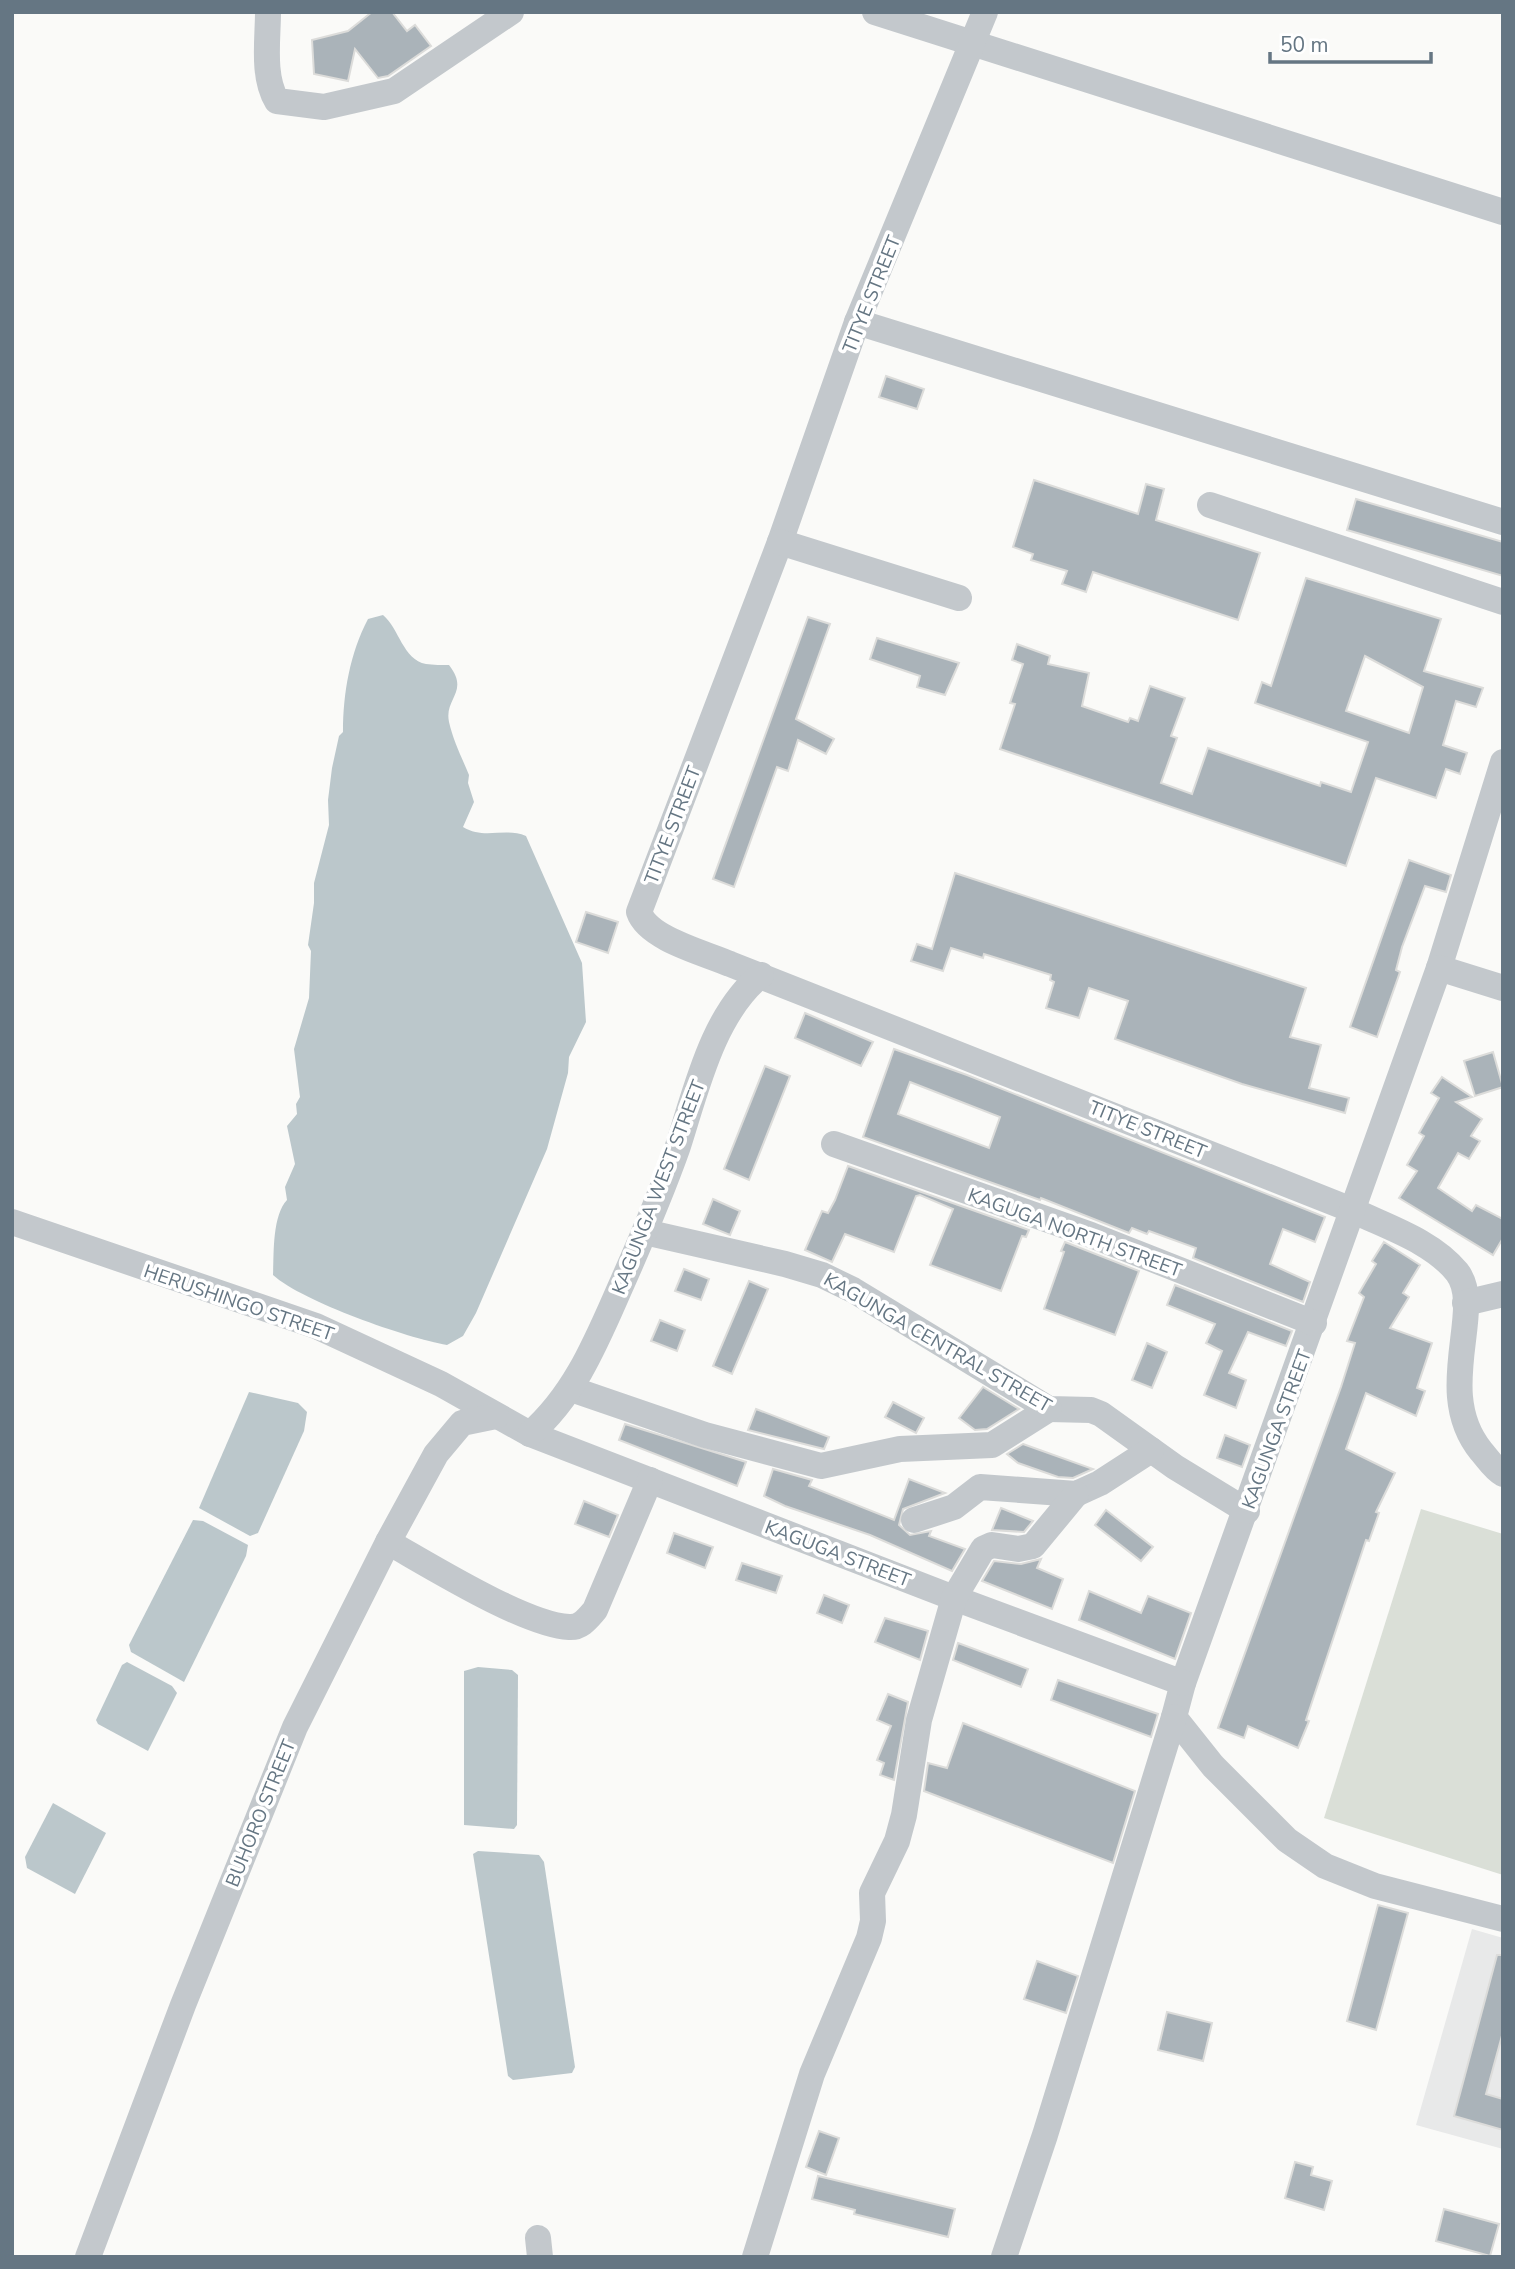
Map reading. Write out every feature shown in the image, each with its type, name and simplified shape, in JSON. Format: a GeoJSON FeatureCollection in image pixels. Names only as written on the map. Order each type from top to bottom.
{"type":"FeatureCollection","features":[{"type":"Feature","properties":{"kind":"street"},"geometry":{"type":"LineString","coordinates":[[268,12],[268,70],[272,94],[277,101],[285,103],[324,107],[394,91],[511,12]]}},
{"type":"Feature","properties":{"kind":"street"},"geometry":{"type":"LineString","coordinates":[[875,12],[974,46],[1503,212]]}},
{"type":"Feature","properties":{"kind":"street","name":"TITYE STREET"},"geometry":{"type":"LineString","coordinates":[[985,12],[974,46],[857,323],[780,542],[639,912],[643,923],[655,932],[761,975],[1352,1210],[1435,1251],[1459,1274],[1465,1303]]}},
{"type":"Feature","properties":{"kind":"street"},"geometry":{"type":"LineString","coordinates":[[857,323],[1503,522]]}},
{"type":"Feature","properties":{"kind":"street"},"geometry":{"type":"LineString","coordinates":[[1210,505],[1503,601]]}},
{"type":"Feature","properties":{"kind":"street"},"geometry":{"type":"LineString","coordinates":[[780,542],[959,598]]}},
{"type":"Feature","properties":{"kind":"street","name":"KAGUNGA STREET"},"geometry":{"type":"LineString","coordinates":[[1004,2257],[1045,2135],[1183,1683],[1247,1511],[1439,968],[1503,762]]}},
{"type":"Feature","properties":{"kind":"street"},"geometry":{"type":"LineString","coordinates":[[1439,968],[1503,988]]}},
{"type":"Feature","properties":{"kind":"street","name":"KAGUNGA WEST STREET"},"geometry":{"type":"LineString","coordinates":[[530,1434],[552,1415],[571,1389],[645,1233],[724,1020],[746,987],[761,975]]}},
{"type":"Feature","properties":{"kind":"street","name":"KAGUGA NORTH STREET"},"geometry":{"type":"LineString","coordinates":[[834,1144],[1091,1235],[1314,1323]]}},
{"type":"Feature","properties":{"kind":"street","name":"HERUSHINGO STREET"},"geometry":{"type":"LineString","coordinates":[[12,1222],[316,1326],[441,1384],[496,1416]]}},
{"type":"Feature","properties":{"kind":"street","name":"KAGUNGA CENTRAL STREET"},"geometry":{"type":"LineString","coordinates":[[645,1233],[822,1275],[853,1290],[1049,1409],[1091,1410],[1101,1414],[1151,1450],[1247,1511]]}},
{"type":"Feature","properties":{"kind":"street"},"geometry":{"type":"LineString","coordinates":[[1503,1294],[1465,1303],[1457,1392],[1467,1434],[1503,1474]]}},
{"type":"Feature","properties":{"kind":"street"},"geometry":{"type":"LineString","coordinates":[[571,1389],[705,1435],[821,1466],[900,1449],[992,1445],[1049,1409]]}},
{"type":"Feature","properties":{"kind":"street","name":"KAGUGA STREET"},"geometry":{"type":"LineString","coordinates":[[496,1416],[530,1434],[954,1598],[1183,1683]]}},
{"type":"Feature","properties":{"kind":"street","name":"BUHORO STREET"},"geometry":{"type":"LineString","coordinates":[[88,2257],[183,2005],[295,1727],[388,1542],[436,1454],[462,1423],[496,1416]]}},
{"type":"Feature","properties":{"kind":"street"},"geometry":{"type":"LineString","coordinates":[[914,1520],[954,1507],[981,1488],[1076,1494],[1100,1483],[1151,1450]]}},
{"type":"Feature","properties":{"kind":"street"},"geometry":{"type":"LineString","coordinates":[[388,1542],[530,1616],[570,1628],[584,1623],[595,1610],[650,1480]]}},
{"type":"Feature","properties":{"kind":"street"},"geometry":{"type":"LineString","coordinates":[[755,2257],[812,2074],[869,1938],[873,1921],[872,1894],[897,1840],[904,1815],[919,1720],[954,1598],[983,1549],[992,1545],[1018,1549],[1033,1546],[1047,1533],[1076,1494]]}},
{"type":"Feature","properties":{"kind":"street"},"geometry":{"type":"LineString","coordinates":[[1174,1717],[1213,1766],[1287,1840],[1325,1866],[1376,1886],[1503,1919]]}},
{"type":"Feature","properties":{"kind":"shaded area"},"geometry":{"type":"Polygon","coordinates":[[[383,615],[418,661],[449,665],[455,674],[457,689],[448,714],[449,722],[469,775],[468,783],[474,802],[463,827],[479,833],[526,836],[582,963],[586,1022],[569,1057],[568,1073],[547,1149],[476,1313],[463,1336],[447,1345],[407,1335],[331,1307],[273,1275],[276,1225],[287,1200],[285,1187],[295,1164],[287,1126],[297,1114],[296,1104],[300,1097],[294,1049],[309,998],[311,951],[308,945],[314,883],[329,825],[328,800],[332,768],[339,736],[343,732],[346,688],[356,646],[368,619],[383,615]]]}},
{"type":"Feature","properties":{"kind":"shaded area"},"geometry":{"type":"Polygon","coordinates":[[[249,1392],[298,1403],[307,1412],[304,1431],[258,1533],[250,1536],[199,1508],[249,1392]]]}},
{"type":"Feature","properties":{"kind":"shaded area"},"geometry":{"type":"Polygon","coordinates":[[[1421,1509],[1503,1534],[1503,1875],[1324,1818],[1421,1509]]]}},
{"type":"Feature","properties":{"kind":"shaded area"},"geometry":{"type":"Polygon","coordinates":[[[193,1520],[203,1521],[248,1545],[246,1556],[184,1682],[131,1652],[129,1645],[193,1520]]]}},
{"type":"Feature","properties":{"kind":"shaded area"},"geometry":{"type":"Polygon","coordinates":[[[127,1662],[172,1686],[177,1693],[148,1751],[98,1724],[96,1720],[122,1665],[127,1662]]]}},
{"type":"Feature","properties":{"kind":"shaded area"},"geometry":{"type":"Polygon","coordinates":[[[478,1667],[512,1670],[518,1675],[517,1825],[514,1829],[464,1825],[464,1671],[478,1667]]]}},
{"type":"Feature","properties":{"kind":"shaded area"},"geometry":{"type":"Polygon","coordinates":[[[53,1803],[106,1833],[75,1894],[27,1868],[25,1857],[53,1803]]]}},
{"type":"Feature","properties":{"kind":"shaded area"},"geometry":{"type":"Polygon","coordinates":[[[478,1851],[539,1855],[544,1862],[575,2067],[572,2073],[513,2080],[508,2076],[473,1854],[478,1851]]]}},
{"type":"Feature","properties":{"kind":"shaded area"},"geometry":{"type":"Polygon","coordinates":[[[1472,1929],[1503,1938],[1503,2149],[1416,2125],[1472,1929]]]}},
{"type":"Feature","properties":{"kind":"building"},"geometry":{"type":"Polygon","coordinates":[[[372,12],[392,12],[407,31],[415,25],[431,46],[388,76],[378,78],[355,49],[348,81],[314,74],[312,40],[348,31],[372,12]]]}},
{"type":"Feature","properties":{"kind":"building"},"geometry":{"type":"Polygon","coordinates":[[[886,376],[924,389],[917,409],[879,397],[886,376]]]}},
{"type":"Feature","properties":{"kind":"building"},"geometry":{"type":"Polygon","coordinates":[[[1034,480],[1138,514],[1146,484],[1164,489],[1156,520],[1260,553],[1238,620],[1093,572],[1086,592],[1062,584],[1067,571],[1031,560],[1033,554],[1013,547],[1034,480]]]}},
{"type":"Feature","properties":{"kind":"building"},"geometry":{"type":"Polygon","coordinates":[[[1356,499],[1503,542],[1503,576],[1347,530],[1356,499]]]}},
{"type":"Feature","properties":{"kind":"building"},"geometry":{"type":"Polygon","coordinates":[[[1306,578],[1441,619],[1424,671],[1483,688],[1476,707],[1456,701],[1443,745],[1467,753],[1460,774],[1446,769],[1436,798],[1376,778],[1346,866],[1000,749],[1015,704],[1010,703],[1023,664],[1012,660],[1017,644],[1050,656],[1048,664],[1089,673],[1082,706],[1128,722],[1130,718],[1138,721],[1150,686],[1185,698],[1171,736],[1177,738],[1161,783],[1192,794],[1208,748],[1320,786],[1321,782],[1351,792],[1368,742],[1255,703],[1262,682],[1271,686],[1306,578]],[[1365,656],[1346,711],[1409,733],[1423,687],[1365,656]]]}},
{"type":"Feature","properties":{"kind":"building"},"geometry":{"type":"Polygon","coordinates":[[[808,617],[830,624],[796,719],[834,739],[826,754],[798,740],[788,771],[777,767],[734,887],[713,879],[808,617]]]}},
{"type":"Feature","properties":{"kind":"building"},"geometry":{"type":"Polygon","coordinates":[[[877,638],[959,663],[945,695],[917,687],[920,676],[870,659],[877,638]]]}},
{"type":"Feature","properties":{"kind":"building"},"geometry":{"type":"Polygon","coordinates":[[[1409,860],[1451,875],[1446,892],[1425,886],[1402,947],[1396,970],[1400,972],[1377,1037],[1350,1027],[1409,860]]]}},
{"type":"Feature","properties":{"kind":"building"},"geometry":{"type":"Polygon","coordinates":[[[955,873],[1306,988],[1290,1037],[1321,1045],[1309,1088],[1349,1098],[1345,1113],[1242,1084],[1115,1039],[1128,1001],[1089,988],[1079,1018],[1046,1008],[1054,982],[1050,980],[1051,975],[984,954],[983,958],[951,948],[943,971],[911,961],[917,944],[932,949],[955,873]]]}},
{"type":"Feature","properties":{"kind":"building"},"geometry":{"type":"Polygon","coordinates":[[[586,912],[618,922],[608,953],[576,942],[586,912]]]}},
{"type":"Feature","properties":{"kind":"building"},"geometry":{"type":"Polygon","coordinates":[[[805,1013],[873,1042],[861,1066],[795,1038],[805,1013]]]}},
{"type":"Feature","properties":{"kind":"building"},"geometry":{"type":"Polygon","coordinates":[[[894,1049],[967,1075],[1325,1217],[1315,1242],[1283,1229],[1270,1264],[1310,1282],[1303,1302],[1193,1258],[1196,1248],[1149,1231],[1147,1234],[1132,1228],[1129,1233],[1041,1198],[1040,1200],[863,1137],[894,1049]],[[910,1082],[898,1114],[989,1148],[1000,1117],[910,1082]]]}},
{"type":"Feature","properties":{"kind":"building"},"geometry":{"type":"Polygon","coordinates":[[[1493,1052],[1503,1087],[1475,1096],[1464,1061],[1493,1052]]]}},
{"type":"Feature","properties":{"kind":"building"},"geometry":{"type":"Polygon","coordinates":[[[765,1066],[790,1076],[749,1180],[724,1169],[765,1066]]]}},
{"type":"Feature","properties":{"kind":"building"},"geometry":{"type":"Polygon","coordinates":[[[1442,1077],[1472,1097],[1456,1102],[1482,1119],[1471,1136],[1480,1141],[1469,1159],[1458,1153],[1438,1188],[1472,1211],[1476,1205],[1503,1219],[1503,1238],[1493,1255],[1399,1198],[1417,1171],[1407,1165],[1424,1136],[1419,1133],[1439,1098],[1431,1093],[1442,1077]]]}},
{"type":"Feature","properties":{"kind":"building"},"geometry":{"type":"Polygon","coordinates":[[[848,1166],[1029,1230],[1026,1237],[1022,1236],[1001,1291],[930,1265],[953,1209],[920,1195],[916,1196],[894,1252],[845,1234],[832,1262],[805,1250],[822,1211],[828,1213],[835,1200],[848,1166]]]}},
{"type":"Feature","properties":{"kind":"building"},"geometry":{"type":"Polygon","coordinates":[[[713,1199],[740,1211],[730,1235],[703,1224],[713,1199]]]}},
{"type":"Feature","properties":{"kind":"building"},"geometry":{"type":"Polygon","coordinates":[[[1065,1242],[1139,1271],[1115,1335],[1044,1309],[1065,1242]]]}},
{"type":"Feature","properties":{"kind":"building"},"geometry":{"type":"Polygon","coordinates":[[[1384,1242],[1420,1265],[1403,1293],[1409,1297],[1390,1328],[1432,1343],[1417,1388],[1425,1391],[1416,1416],[1366,1393],[1346,1449],[1395,1473],[1376,1512],[1379,1513],[1369,1541],[1366,1540],[1298,1748],[1248,1726],[1244,1738],[1218,1728],[1341,1387],[1355,1343],[1347,1341],[1364,1297],[1359,1293],[1376,1264],[1372,1261],[1384,1242]]]}},
{"type":"Feature","properties":{"kind":"building"},"geometry":{"type":"Polygon","coordinates":[[[684,1269],[709,1279],[701,1300],[675,1291],[684,1269]]]}},
{"type":"Feature","properties":{"kind":"building"},"geometry":{"type":"Polygon","coordinates":[[[749,1281],[768,1289],[732,1374],[713,1366],[749,1281]]]}},
{"type":"Feature","properties":{"kind":"building"},"geometry":{"type":"Polygon","coordinates":[[[1175,1285],[1292,1331],[1286,1346],[1248,1332],[1229,1373],[1246,1380],[1236,1408],[1204,1395],[1222,1351],[1206,1343],[1215,1324],[1167,1305],[1175,1285]]]}},
{"type":"Feature","properties":{"kind":"building"},"geometry":{"type":"Polygon","coordinates":[[[660,1320],[685,1330],[677,1351],[651,1341],[660,1320]]]}},
{"type":"Feature","properties":{"kind":"building"},"geometry":{"type":"Polygon","coordinates":[[[1147,1343],[1167,1352],[1152,1388],[1132,1380],[1147,1343]]]}},
{"type":"Feature","properties":{"kind":"building"},"geometry":{"type":"Polygon","coordinates":[[[983,1387],[1019,1409],[987,1429],[975,1430],[959,1418],[983,1387]]]}},
{"type":"Feature","properties":{"kind":"building"},"geometry":{"type":"Polygon","coordinates":[[[893,1402],[924,1418],[916,1433],[885,1417],[893,1402]]]}},
{"type":"Feature","properties":{"kind":"building"},"geometry":{"type":"Polygon","coordinates":[[[756,1409],[829,1437],[824,1449],[748,1430],[756,1409]]]}},
{"type":"Feature","properties":{"kind":"building"},"geometry":{"type":"Polygon","coordinates":[[[625,1424],[746,1462],[737,1486],[619,1440],[625,1424]]]}},
{"type":"Feature","properties":{"kind":"building"},"geometry":{"type":"Polygon","coordinates":[[[1225,1435],[1250,1445],[1242,1467],[1217,1458],[1225,1435]]]}},
{"type":"Feature","properties":{"kind":"building"},"geometry":{"type":"Polygon","coordinates":[[[1023,1444],[1093,1469],[1073,1478],[1058,1477],[1018,1463],[1007,1454],[1023,1444]]]}},
{"type":"Feature","properties":{"kind":"building"},"geometry":{"type":"Polygon","coordinates":[[[773,1469],[812,1480],[809,1486],[894,1520],[909,1479],[945,1493],[903,1509],[899,1525],[910,1535],[931,1531],[929,1536],[965,1549],[952,1571],[870,1535],[785,1506],[764,1496],[773,1469]]]}},
{"type":"Feature","properties":{"kind":"building"},"geometry":{"type":"Polygon","coordinates":[[[584,1501],[618,1515],[609,1537],[575,1524],[584,1501]]]}},
{"type":"Feature","properties":{"kind":"building"},"geometry":{"type":"Polygon","coordinates":[[[1001,1508],[1033,1521],[1024,1532],[992,1530],[1001,1508]]]}},
{"type":"Feature","properties":{"kind":"building"},"geometry":{"type":"Polygon","coordinates":[[[1106,1510],[1153,1547],[1141,1561],[1095,1525],[1106,1510]]]}},
{"type":"Feature","properties":{"kind":"building"},"geometry":{"type":"Polygon","coordinates":[[[674,1533],[713,1547],[705,1568],[667,1553],[674,1533]]]}},
{"type":"Feature","properties":{"kind":"building"},"geometry":{"type":"Polygon","coordinates":[[[1041,1559],[1037,1568],[1063,1579],[1052,1609],[982,1581],[994,1561],[1021,1564],[1041,1559]]]}},
{"type":"Feature","properties":{"kind":"building"},"geometry":{"type":"Polygon","coordinates":[[[742,1563],[782,1576],[776,1593],[736,1580],[742,1563]]]}},
{"type":"Feature","properties":{"kind":"building"},"geometry":{"type":"Polygon","coordinates":[[[1089,1591],[1141,1613],[1148,1596],[1191,1613],[1175,1659],[1079,1620],[1089,1591]]]}},
{"type":"Feature","properties":{"kind":"building"},"geometry":{"type":"Polygon","coordinates":[[[824,1595],[849,1605],[842,1623],[817,1613],[824,1595]]]}},
{"type":"Feature","properties":{"kind":"building"},"geometry":{"type":"Polygon","coordinates":[[[885,1618],[928,1631],[920,1660],[875,1642],[885,1618]]]}},
{"type":"Feature","properties":{"kind":"building"},"geometry":{"type":"Polygon","coordinates":[[[958,1643],[1028,1669],[1021,1687],[953,1660],[958,1643]]]}},
{"type":"Feature","properties":{"kind":"building"},"geometry":{"type":"Polygon","coordinates":[[[1058,1680],[1158,1714],[1151,1737],[1051,1700],[1058,1680]]]}},
{"type":"Feature","properties":{"kind":"building"},"geometry":{"type":"Polygon","coordinates":[[[888,1694],[908,1702],[894,1780],[880,1775],[884,1763],[877,1760],[891,1726],[877,1720],[888,1694]]]}},
{"type":"Feature","properties":{"kind":"building"},"geometry":{"type":"Polygon","coordinates":[[[963,1723],[1135,1791],[1113,1863],[924,1791],[928,1763],[947,1768],[963,1723]]]}},
{"type":"Feature","properties":{"kind":"building"},"geometry":{"type":"Polygon","coordinates":[[[1378,1905],[1408,1913],[1376,2030],[1347,2021],[1378,1905]]]}},
{"type":"Feature","properties":{"kind":"building"},"geometry":{"type":"Polygon","coordinates":[[[1497,1955],[1503,1955],[1503,2032],[1486,2094],[1503,2099],[1503,2130],[1454,2116],[1497,1955]]]}},
{"type":"Feature","properties":{"kind":"building"},"geometry":{"type":"Polygon","coordinates":[[[1037,1961],[1078,1976],[1066,2013],[1024,1999],[1037,1961]]]}},
{"type":"Feature","properties":{"kind":"building"},"geometry":{"type":"Polygon","coordinates":[[[1167,2012],[1212,2023],[1203,2061],[1158,2050],[1167,2012]]]}},
{"type":"Feature","properties":{"kind":"building"},"geometry":{"type":"Polygon","coordinates":[[[819,2131],[839,2138],[826,2175],[806,2167],[819,2131]]]}},
{"type":"Feature","properties":{"kind":"building"},"geometry":{"type":"Polygon","coordinates":[[[1295,2162],[1313,2167],[1311,2175],[1332,2181],[1324,2210],[1285,2198],[1295,2162]]]}},
{"type":"Feature","properties":{"kind":"building"},"geometry":{"type":"Polygon","coordinates":[[[818,2176],[955,2209],[948,2237],[854,2214],[855,2210],[812,2199],[818,2176]]]}},
{"type":"Feature","properties":{"kind":"building"},"geometry":{"type":"Polygon","coordinates":[[[1444,2209],[1499,2224],[1490,2256],[1436,2241],[1444,2209]]]}}]}
